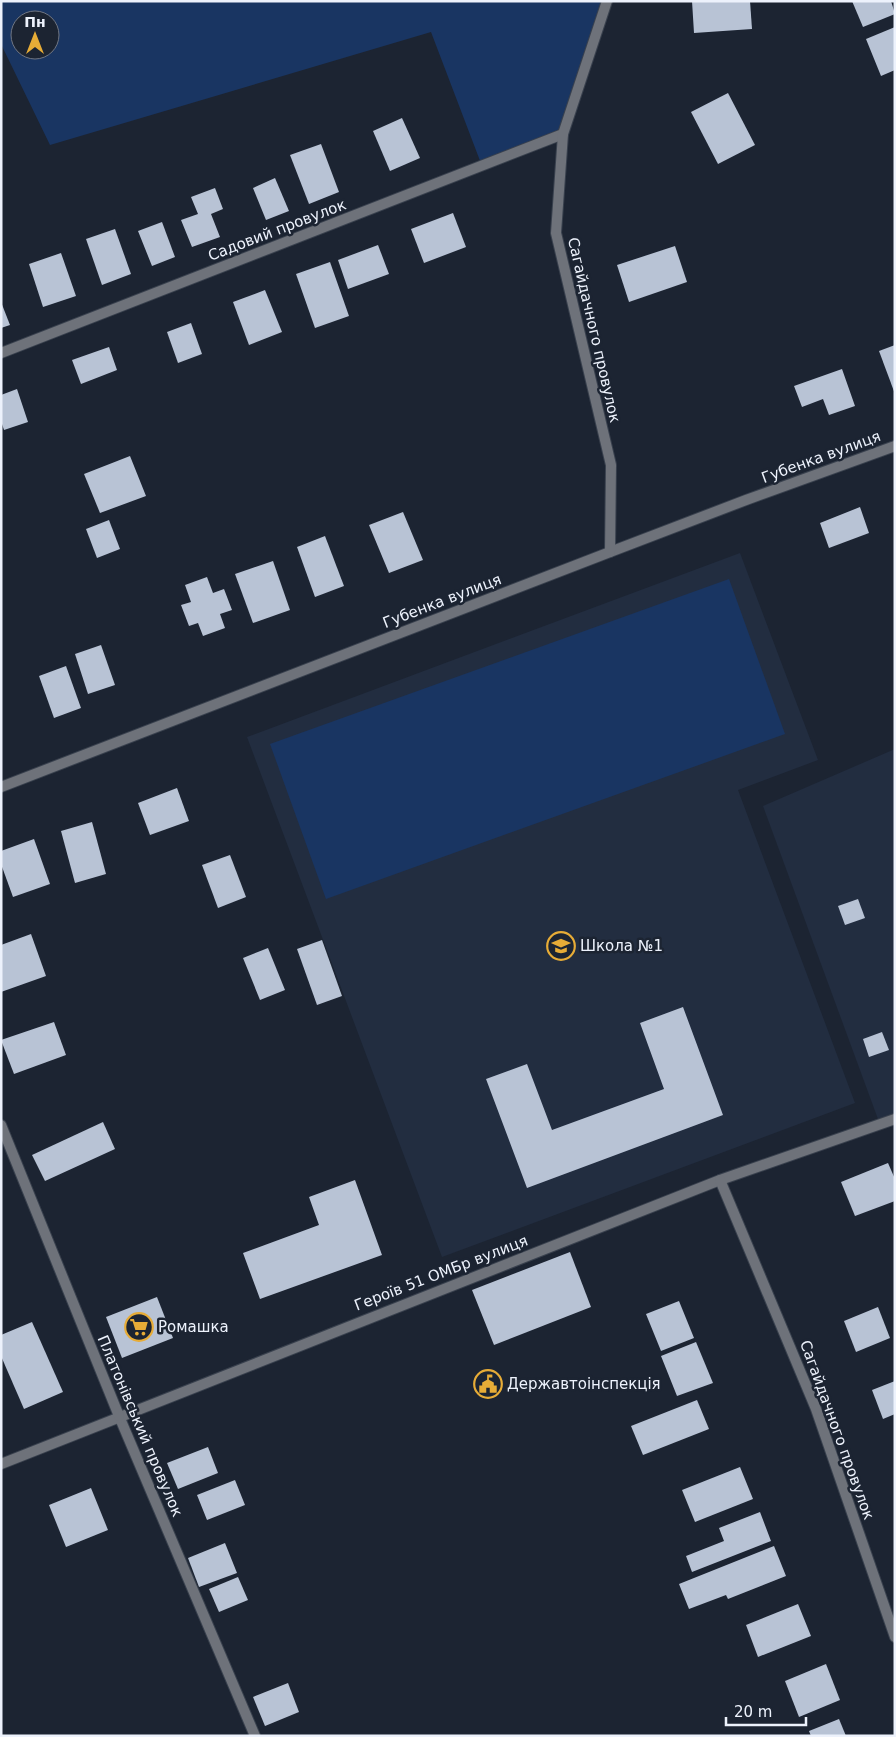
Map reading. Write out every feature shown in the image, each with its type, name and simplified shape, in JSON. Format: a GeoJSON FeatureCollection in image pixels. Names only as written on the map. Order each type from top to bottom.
{"type":"FeatureCollection","features":[{"type":"Feature","properties":{"kind":"street","name":"Сагайдачного провулок"},"geometry":{"type":"LineString","coordinates":[[607,1],[563,134],[556,233],[611,465],[610,552]]}},
{"type":"Feature","properties":{"kind":"street","name":"Садовий провулок"},"geometry":{"type":"LineString","coordinates":[[1,353],[563,134]]}},
{"type":"Feature","properties":{"kind":"street","name":"Губенка вулиця"},"geometry":{"type":"LineString","coordinates":[[1,787],[746,500],[895,446]]}},
{"type":"Feature","properties":{"kind":"street","name":"Героїв 51 ОМБр вулиця"},"geometry":{"type":"LineString","coordinates":[[1,1464],[720,1180],[895,1119]]}},
{"type":"Feature","properties":{"kind":"street","name":"Платонівський провулок"},"geometry":{"type":"LineString","coordinates":[[1,1125],[119,1416],[255,1736]]}},
{"type":"Feature","properties":{"kind":"street","name":"Сагайдачного провулок"},"geometry":{"type":"LineString","coordinates":[[720,1180],[816,1409],[895,1637]]}},
{"type":"Feature","properties":{"kind":"shaded area"},"geometry":{"type":"Polygon","coordinates":[[[1,1],[607,1],[563,134],[482,166],[431,32],[50,145],[1,44],[1,1]]]}},
{"type":"Feature","properties":{"kind":"shaded area","name":"Школа №1"},"geometry":{"type":"Polygon","coordinates":[[[740,553],[818,760],[738,790],[855,1103],[442,1257],[247,737],[740,553]]]}},
{"type":"Feature","properties":{"kind":"shaded area"},"geometry":{"type":"Polygon","coordinates":[[[729,579],[785,734],[326,899],[270,744],[729,579]]]}},
{"type":"Feature","properties":{"kind":"shaded area"},"geometry":{"type":"Polygon","coordinates":[[[895,749],[895,1113],[878,1119],[763,806],[895,749]]]}},
{"type":"Feature","properties":{"kind":"building"},"geometry":{"type":"Polygon","coordinates":[[[692,1],[750,1],[752,29],[694,33],[692,1]]]}},
{"type":"Feature","properties":{"kind":"building"},"geometry":{"type":"Polygon","coordinates":[[[852,1],[891,1],[895,14],[863,27],[852,1]]]}},
{"type":"Feature","properties":{"kind":"building"},"geometry":{"type":"Polygon","coordinates":[[[895,27],[895,70],[881,76],[866,39],[895,27]]]}},
{"type":"Feature","properties":{"kind":"building"},"geometry":{"type":"Polygon","coordinates":[[[728,93],[755,145],[718,164],[691,112],[728,93]]]}},
{"type":"Feature","properties":{"kind":"building"},"geometry":{"type":"Polygon","coordinates":[[[402,118],[420,158],[390,171],[373,131],[402,118]]]}},
{"type":"Feature","properties":{"kind":"building"},"geometry":{"type":"Polygon","coordinates":[[[321,144],[339,192],[309,204],[290,155],[321,144]]]}},
{"type":"Feature","properties":{"kind":"building"},"geometry":{"type":"Polygon","coordinates":[[[275,178],[289,211],[266,220],[253,188],[275,178]]]}},
{"type":"Feature","properties":{"kind":"building"},"geometry":{"type":"Polygon","coordinates":[[[215,188],[223,209],[211,214],[220,237],[192,247],[181,220],[198,214],[191,197],[215,188]]]}},
{"type":"Feature","properties":{"kind":"building"},"geometry":{"type":"Polygon","coordinates":[[[453,213],[466,247],[424,263],[411,229],[453,213]]]}},
{"type":"Feature","properties":{"kind":"building"},"geometry":{"type":"Polygon","coordinates":[[[162,222],[175,257],[152,266],[138,231],[162,222]]]}},
{"type":"Feature","properties":{"kind":"building"},"geometry":{"type":"Polygon","coordinates":[[[115,229],[131,274],[102,285],[86,239],[115,229]]]}},
{"type":"Feature","properties":{"kind":"building"},"geometry":{"type":"Polygon","coordinates":[[[378,245],[389,274],[348,289],[338,260],[378,245]]]}},
{"type":"Feature","properties":{"kind":"building"},"geometry":{"type":"Polygon","coordinates":[[[675,246],[687,282],[629,302],[617,265],[675,246]]]}},
{"type":"Feature","properties":{"kind":"building"},"geometry":{"type":"Polygon","coordinates":[[[61,253],[76,296],[43,307],[29,264],[61,253]]]}},
{"type":"Feature","properties":{"kind":"building"},"geometry":{"type":"Polygon","coordinates":[[[330,262],[349,316],[315,328],[296,274],[330,262]]]}},
{"type":"Feature","properties":{"kind":"building"},"geometry":{"type":"Polygon","coordinates":[[[265,290],[282,332],[249,345],[233,302],[265,290]]]}},
{"type":"Feature","properties":{"kind":"building"},"geometry":{"type":"Polygon","coordinates":[[[1,302],[10,325],[1,328],[1,302]]]}},
{"type":"Feature","properties":{"kind":"building"},"geometry":{"type":"Polygon","coordinates":[[[191,323],[202,354],[178,363],[167,332],[191,323]]]}},
{"type":"Feature","properties":{"kind":"building"},"geometry":{"type":"Polygon","coordinates":[[[895,345],[895,394],[879,351],[895,345]]]}},
{"type":"Feature","properties":{"kind":"building"},"geometry":{"type":"Polygon","coordinates":[[[109,347],[117,370],[81,384],[72,360],[109,347]]]}},
{"type":"Feature","properties":{"kind":"building"},"geometry":{"type":"Polygon","coordinates":[[[842,369],[855,406],[829,415],[823,399],[802,407],[794,386],[842,369]]]}},
{"type":"Feature","properties":{"kind":"building"},"geometry":{"type":"Polygon","coordinates":[[[17,389],[28,422],[4,430],[1,421],[1,395],[17,389]]]}},
{"type":"Feature","properties":{"kind":"building"},"geometry":{"type":"Polygon","coordinates":[[[130,456],[146,496],[100,513],[84,474],[130,456]]]}},
{"type":"Feature","properties":{"kind":"building"},"geometry":{"type":"Polygon","coordinates":[[[860,507],[869,533],[829,548],[820,523],[860,507]]]}},
{"type":"Feature","properties":{"kind":"building"},"geometry":{"type":"Polygon","coordinates":[[[403,512],[423,560],[389,573],[369,525],[403,512]]]}},
{"type":"Feature","properties":{"kind":"building"},"geometry":{"type":"Polygon","coordinates":[[[109,520],[120,549],[97,558],[86,529],[109,520]]]}},
{"type":"Feature","properties":{"kind":"building"},"geometry":{"type":"Polygon","coordinates":[[[325,536],[344,586],[315,597],[297,547],[325,536]]]}},
{"type":"Feature","properties":{"kind":"building"},"geometry":{"type":"Polygon","coordinates":[[[273,561],[290,610],[253,623],[235,574],[273,561]]]}},
{"type":"Feature","properties":{"kind":"building"},"geometry":{"type":"Polygon","coordinates":[[[207,577],[213,593],[224,589],[232,610],[220,614],[225,628],[203,636],[198,623],[189,626],[181,605],[191,602],[185,585],[207,577]]]}},
{"type":"Feature","properties":{"kind":"building"},"geometry":{"type":"Polygon","coordinates":[[[101,645],[115,685],[88,694],[75,654],[101,645]]]}},
{"type":"Feature","properties":{"kind":"building"},"geometry":{"type":"Polygon","coordinates":[[[66,666],[81,708],[54,718],[39,676],[66,666]]]}},
{"type":"Feature","properties":{"kind":"building"},"geometry":{"type":"Polygon","coordinates":[[[177,788],[189,821],[150,835],[138,803],[177,788]]]}},
{"type":"Feature","properties":{"kind":"building"},"geometry":{"type":"Polygon","coordinates":[[[92,822],[106,874],[75,883],[61,831],[92,822]]]}},
{"type":"Feature","properties":{"kind":"building"},"geometry":{"type":"Polygon","coordinates":[[[34,839],[50,884],[13,897],[1,864],[1,851],[34,839]]]}},
{"type":"Feature","properties":{"kind":"building"},"geometry":{"type":"Polygon","coordinates":[[[230,855],[246,897],[218,908],[202,865],[230,855]]]}},
{"type":"Feature","properties":{"kind":"building"},"geometry":{"type":"Polygon","coordinates":[[[858,899],[865,918],[845,925],[838,906],[858,899]]]}},
{"type":"Feature","properties":{"kind":"building"},"geometry":{"type":"Polygon","coordinates":[[[31,934],[46,976],[1,992],[1,945],[31,934]]]}},
{"type":"Feature","properties":{"kind":"building"},"geometry":{"type":"Polygon","coordinates":[[[322,940],[342,996],[317,1005],[297,949],[322,940]]]}},
{"type":"Feature","properties":{"kind":"building"},"geometry":{"type":"Polygon","coordinates":[[[268,948],[285,990],[260,1000],[243,958],[268,948]]]}},
{"type":"Feature","properties":{"kind":"building"},"geometry":{"type":"Polygon","coordinates":[[[683,1007],[723,1115],[527,1188],[486,1079],[527,1064],[552,1130],[664,1089],[640,1023],[683,1007]]]}},
{"type":"Feature","properties":{"kind":"building"},"geometry":{"type":"Polygon","coordinates":[[[54,1022],[66,1055],[14,1074],[1,1040],[54,1022]]]}},
{"type":"Feature","properties":{"kind":"building"},"geometry":{"type":"Polygon","coordinates":[[[882,1032],[889,1050],[869,1057],[863,1039],[882,1032]]]}},
{"type":"Feature","properties":{"kind":"building"},"geometry":{"type":"Polygon","coordinates":[[[103,1122],[115,1149],[45,1181],[32,1155],[103,1122]]]}},
{"type":"Feature","properties":{"kind":"building"},"geometry":{"type":"Polygon","coordinates":[[[888,1163],[895,1179],[895,1201],[855,1216],[841,1182],[888,1163]]]}},
{"type":"Feature","properties":{"kind":"building"},"geometry":{"type":"Polygon","coordinates":[[[355,1180],[382,1255],[260,1299],[243,1253],[319,1225],[309,1197],[355,1180]]]}},
{"type":"Feature","properties":{"kind":"building"},"geometry":{"type":"Polygon","coordinates":[[[570,1252],[591,1307],[494,1345],[472,1290],[570,1252]]]}},
{"type":"Feature","properties":{"kind":"building","name":"Ромашка"},"geometry":{"type":"Polygon","coordinates":[[[157,1297],[173,1338],[122,1358],[106,1317],[157,1297]]]}},
{"type":"Feature","properties":{"kind":"building"},"geometry":{"type":"Polygon","coordinates":[[[679,1301],[694,1338],[661,1351],[646,1314],[679,1301]]]}},
{"type":"Feature","properties":{"kind":"building"},"geometry":{"type":"Polygon","coordinates":[[[878,1307],[890,1338],[856,1352],[844,1321],[878,1307]]]}},
{"type":"Feature","properties":{"kind":"building"},"geometry":{"type":"Polygon","coordinates":[[[32,1322],[63,1392],[24,1409],[1,1356],[1,1335],[32,1322]]]}},
{"type":"Feature","properties":{"kind":"building"},"geometry":{"type":"Polygon","coordinates":[[[696,1342],[713,1383],[677,1396],[661,1356],[696,1342]]]}},
{"type":"Feature","properties":{"kind":"building"},"geometry":{"type":"Polygon","coordinates":[[[895,1381],[895,1414],[883,1419],[872,1390],[895,1381]]]}},
{"type":"Feature","properties":{"kind":"building"},"geometry":{"type":"Polygon","coordinates":[[[697,1400],[709,1429],[643,1455],[631,1426],[697,1400]]]}},
{"type":"Feature","properties":{"kind":"building"},"geometry":{"type":"Polygon","coordinates":[[[208,1447],[218,1473],[178,1489],[167,1463],[208,1447]]]}},
{"type":"Feature","properties":{"kind":"building"},"geometry":{"type":"Polygon","coordinates":[[[740,1467],[753,1499],[695,1522],[682,1490],[740,1467]]]}},
{"type":"Feature","properties":{"kind":"building"},"geometry":{"type":"Polygon","coordinates":[[[235,1480],[245,1505],[207,1520],[197,1495],[235,1480]]]}},
{"type":"Feature","properties":{"kind":"building"},"geometry":{"type":"Polygon","coordinates":[[[91,1488],[108,1530],[66,1547],[49,1505],[91,1488]]]}},
{"type":"Feature","properties":{"kind":"building"},"geometry":{"type":"Polygon","coordinates":[[[760,1512],[771,1541],[692,1572],[686,1556],[724,1541],[719,1528],[760,1512]]]}},
{"type":"Feature","properties":{"kind":"building"},"geometry":{"type":"Polygon","coordinates":[[[225,1543],[237,1573],[199,1587],[188,1558],[225,1543]]]}},
{"type":"Feature","properties":{"kind":"building"},"geometry":{"type":"Polygon","coordinates":[[[774,1546],[786,1576],[728,1599],[726,1595],[689,1609],[679,1584],[774,1546]]]}},
{"type":"Feature","properties":{"kind":"building"},"geometry":{"type":"Polygon","coordinates":[[[238,1577],[248,1600],[219,1612],[209,1589],[238,1577]]]}},
{"type":"Feature","properties":{"kind":"building"},"geometry":{"type":"Polygon","coordinates":[[[798,1604],[811,1636],[758,1657],[746,1625],[798,1604]]]}},
{"type":"Feature","properties":{"kind":"building"},"geometry":{"type":"Polygon","coordinates":[[[826,1664],[840,1700],[799,1717],[785,1681],[826,1664]]]}},
{"type":"Feature","properties":{"kind":"building"},"geometry":{"type":"Polygon","coordinates":[[[288,1683],[299,1712],[265,1726],[253,1697],[288,1683]]]}},
{"type":"Feature","properties":{"kind":"building"},"geometry":{"type":"Polygon","coordinates":[[[839,1719],[846,1736],[811,1736],[809,1731],[839,1719]]]}},
{"type":"Feature","properties":{"kind":"place","name":"Школа №1"},"geometry":{"type":"Point","coordinates":[561,946]}},
{"type":"Feature","properties":{"kind":"place","name":"Ромашка"},"geometry":{"type":"Point","coordinates":[139,1327]}},
{"type":"Feature","properties":{"kind":"place","name":"Державтоінспекція"},"geometry":{"type":"Point","coordinates":[488,1384]}}]}
